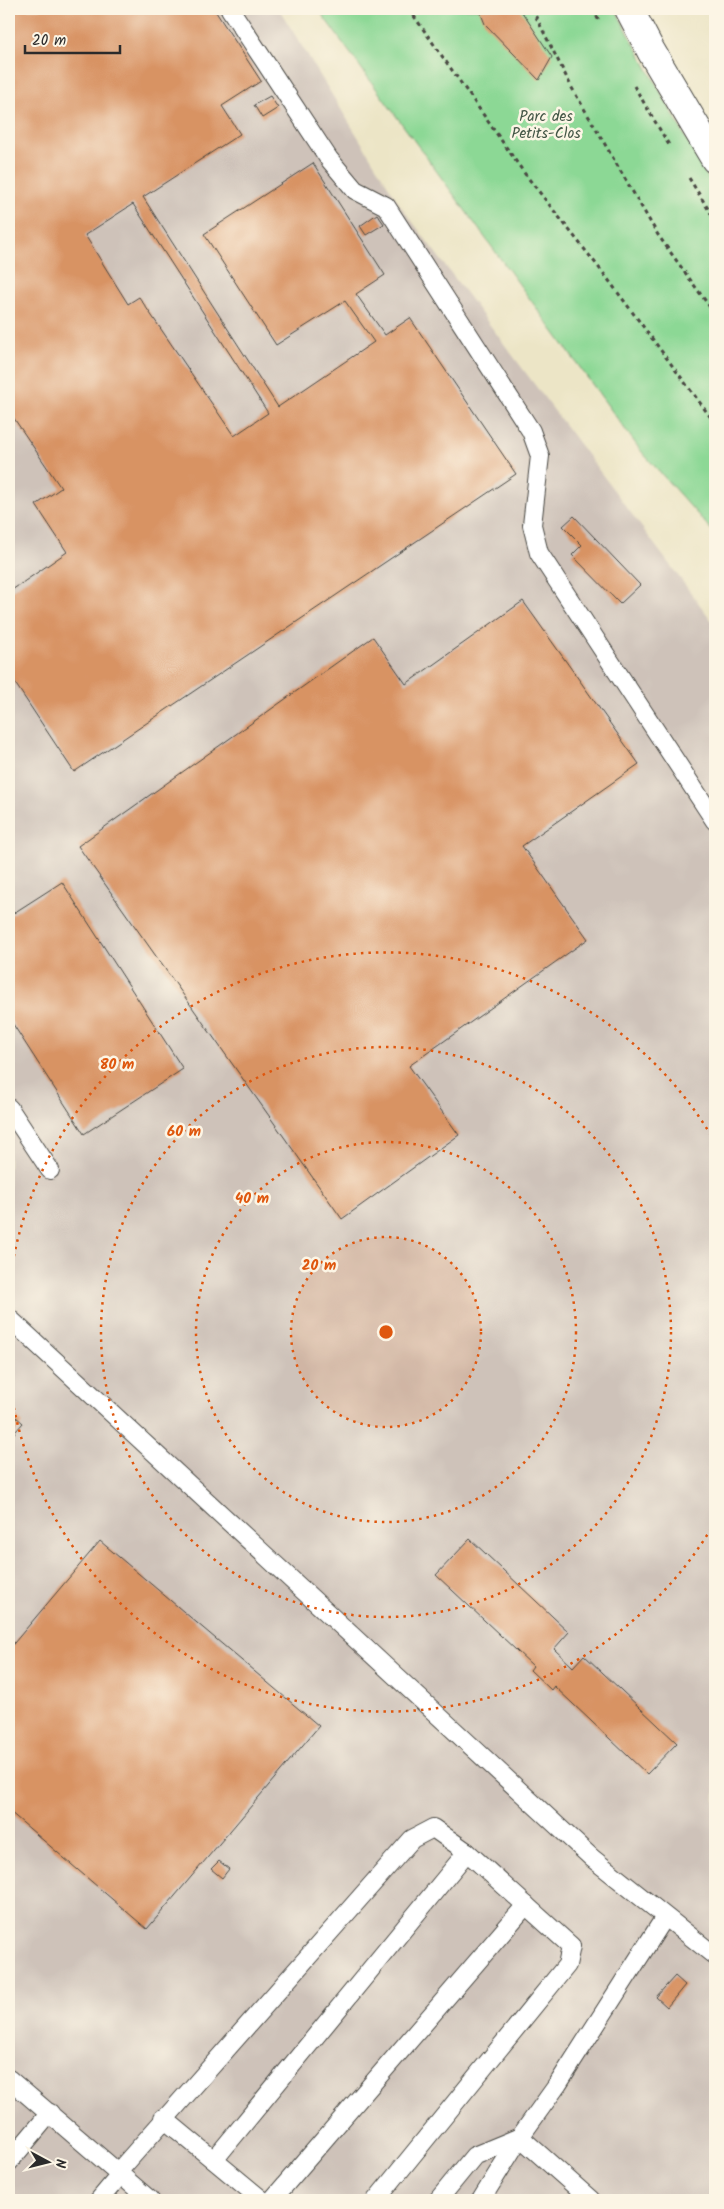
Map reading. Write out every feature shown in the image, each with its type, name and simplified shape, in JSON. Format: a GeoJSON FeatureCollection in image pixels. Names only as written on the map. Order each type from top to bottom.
{"type":"FeatureCollection","features":[{"type":"Feature","properties":{"kind":"street"},"geometry":{"type":"LineString","coordinates":[[629,9],[651,51],[715,159]]}},
{"type":"Feature","properties":{"kind":"lane"},"geometry":{"type":"LineString","coordinates":[[230,9],[330,158],[355,190],[386,206],[532,431],[540,456],[532,525],[539,553],[715,821]]}},
{"type":"Feature","properties":{"kind":"lane"},"geometry":{"type":"LineString","coordinates":[[9,1108],[50,1170]]}},
{"type":"Feature","properties":{"kind":"lane"},"geometry":{"type":"LineString","coordinates":[[9,1318],[592,1858],[715,1956]]}},
{"type":"Feature","properties":{"kind":"lane"},"geometry":{"type":"LineString","coordinates":[[99,2200],[163,2118],[412,1839],[433,1828],[467,1852],[571,1946],[567,1965],[376,2200]]}},
{"type":"Feature","properties":{"kind":"lane"},"geometry":{"type":"LineString","coordinates":[[214,2160],[467,1852]]}},
{"type":"Feature","properties":{"kind":"lane"},"geometry":{"type":"LineString","coordinates":[[272,2200],[526,1906]]}},
{"type":"Feature","properties":{"kind":"lane"},"geometry":{"type":"LineString","coordinates":[[481,2200],[520,2137],[558,2084],[665,1916]]}},
{"type":"Feature","properties":{"kind":"lane"},"geometry":{"type":"LineString","coordinates":[[9,2079],[150,2200]]}},
{"type":"Feature","properties":{"kind":"lane"},"geometry":{"type":"LineString","coordinates":[[9,2162],[50,2113]]}},
{"type":"Feature","properties":{"kind":"lane"},"geometry":{"type":"LineString","coordinates":[[163,2118],[262,2200]]}},
{"type":"Feature","properties":{"kind":"lane"},"geometry":{"type":"LineString","coordinates":[[438,2200],[474,2156],[520,2137]]}},
{"type":"Feature","properties":{"kind":"lane"},"geometry":{"type":"LineString","coordinates":[[520,2137],[591,2200]]}},
{"type":"Feature","properties":{"kind":"path"},"geometry":{"type":"LineString","coordinates":[[409,9],[525,174],[604,274],[715,423]]}},
{"type":"Feature","properties":{"kind":"path"},"geometry":{"type":"LineString","coordinates":[[532,9],[572,88],[658,234],[715,314]]}},
{"type":"Feature","properties":{"kind":"shaded area"},"geometry":{"type":"Polygon","coordinates":[[[9,9],[279,9],[402,208],[715,625],[715,2200],[9,2200],[9,9]]]}},
{"type":"Feature","properties":{"kind":"green space","name":"Parc des Petits-Clos"},"geometry":{"type":"Polygon","coordinates":[[[318,9],[615,9],[715,191],[715,534],[641,451],[318,9]]]}},
{"type":"Feature","properties":{"kind":"building"},"geometry":{"type":"Polygon","coordinates":[[[9,9],[214,9],[261,81],[222,106],[240,134],[143,197],[278,407],[374,342],[345,301],[276,345],[204,234],[313,163],[385,275],[356,294],[385,335],[410,318],[516,474],[74,772],[9,674],[9,592],[67,552],[36,505],[61,488],[9,411],[9,9]],[[133,204],[85,235],[128,304],[139,297],[234,436],[268,413],[133,204]]]}},
{"type":"Feature","properties":{"kind":"building"},"geometry":{"type":"Polygon","coordinates":[[[479,9],[520,9],[552,57],[539,80],[485,24],[479,9]]]}},
{"type":"Feature","properties":{"kind":"building"},"geometry":{"type":"Polygon","coordinates":[[[270,96],[278,108],[262,118],[254,105],[270,96]]]}},
{"type":"Feature","properties":{"kind":"building"},"geometry":{"type":"Polygon","coordinates":[[[377,214],[384,224],[366,235],[360,226],[377,214]]]}},
{"type":"Feature","properties":{"kind":"building"},"geometry":{"type":"Polygon","coordinates":[[[574,516],[640,585],[620,604],[572,555],[582,545],[563,526],[574,516]]]}},
{"type":"Feature","properties":{"kind":"building"},"geometry":{"type":"Polygon","coordinates":[[[523,601],[639,764],[522,846],[588,939],[409,1066],[459,1135],[342,1219],[78,846],[373,637],[406,684],[523,601]]]}},
{"type":"Feature","properties":{"kind":"building"},"geometry":{"type":"Polygon","coordinates":[[[62,882],[183,1069],[84,1134],[9,1018],[9,916],[62,882]]]}},
{"type":"Feature","properties":{"kind":"building"},"geometry":{"type":"Polygon","coordinates":[[[9,1411],[23,1423],[9,1439],[9,1411]]]}},
{"type":"Feature","properties":{"kind":"building"},"geometry":{"type":"Polygon","coordinates":[[[470,1539],[569,1632],[554,1649],[573,1667],[584,1655],[677,1743],[647,1774],[554,1686],[551,1690],[530,1670],[533,1666],[436,1575],[470,1539]]]}},
{"type":"Feature","properties":{"kind":"building"},"geometry":{"type":"Polygon","coordinates":[[[100,1541],[319,1726],[147,1929],[9,1811],[9,1649],[100,1541]]]}},
{"type":"Feature","properties":{"kind":"building"},"geometry":{"type":"Polygon","coordinates":[[[219,1861],[229,1869],[222,1878],[211,1869],[219,1861]]]}},
{"type":"Feature","properties":{"kind":"building"},"geometry":{"type":"Polygon","coordinates":[[[675,1976],[685,1985],[667,2007],[656,1997],[675,1976]]]}}]}
